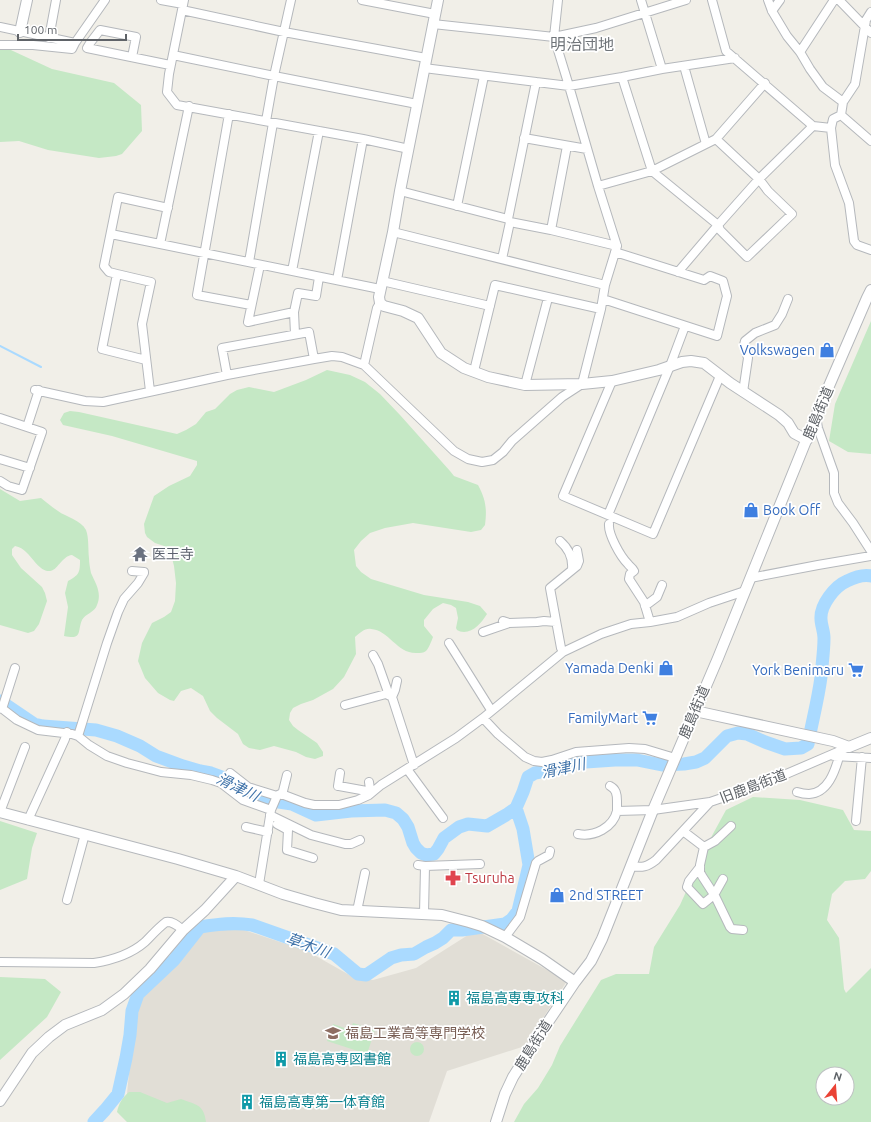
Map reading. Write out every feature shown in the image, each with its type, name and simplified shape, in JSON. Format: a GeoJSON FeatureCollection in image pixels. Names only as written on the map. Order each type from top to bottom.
{"type":"FeatureCollection","features":[{"type":"Feature","properties":{"kind":"street"},"geometry":{"type":"LineString","coordinates":[[20,32],[27,0]]}},
{"type":"Feature","properties":{"kind":"street"},"geometry":{"type":"LineString","coordinates":[[49,38],[56,0]]}},
{"type":"Feature","properties":{"kind":"street"},"geometry":{"type":"LineString","coordinates":[[0,45],[33,44],[72,49],[104,0]]}},
{"type":"Feature","properties":{"kind":"street"},"geometry":{"type":"LineString","coordinates":[[161,0],[284,32],[484,76],[569,86],[662,69],[735,58]]}},
{"type":"Feature","properties":{"kind":"street"},"geometry":{"type":"LineString","coordinates":[[249,262],[270,122],[274,76],[291,0]]}},
{"type":"Feature","properties":{"kind":"street"},"geometry":{"type":"LineString","coordinates":[[362,0],[434,19],[554,37],[596,28],[686,0]]}},
{"type":"Feature","properties":{"kind":"street"},"geometry":{"type":"LineString","coordinates":[[364,365],[377,308],[380,303],[379,297],[381,285],[393,232],[438,0]]}},
{"type":"Feature","properties":{"kind":"street"},"geometry":{"type":"LineString","coordinates":[[27,427],[37,390],[85,401],[103,402],[227,375],[332,356],[342,357],[364,365],[454,451],[468,459],[482,462],[493,460],[503,452],[512,441],[562,397],[582,384],[601,309],[605,285],[616,249],[554,37],[558,0]]}},
{"type":"Feature","properties":{"kind":"street"},"geometry":{"type":"LineString","coordinates":[[641,0],[662,69]]}},
{"type":"Feature","properties":{"kind":"street"},"geometry":{"type":"LineString","coordinates":[[712,0],[726,52],[765,83],[813,126],[831,128]]}},
{"type":"Feature","properties":{"kind":"street"},"geometry":{"type":"LineString","coordinates":[[768,0],[772,11],[787,36],[800,52],[810,69],[823,86],[843,102]]}},
{"type":"Feature","properties":{"kind":"street"},"geometry":{"type":"LineString","coordinates":[[772,11],[780,0]]}},
{"type":"Feature","properties":{"kind":"street"},"geometry":{"type":"LineString","coordinates":[[800,52],[834,0]]}},
{"type":"Feature","properties":{"kind":"street"},"geometry":{"type":"LineString","coordinates":[[839,0],[868,31]]}},
{"type":"Feature","properties":{"kind":"street"},"geometry":{"type":"LineString","coordinates":[[183,5],[170,65],[167,92],[177,105],[363,139],[408,149]]}},
{"type":"Feature","properties":{"kind":"street"},"geometry":{"type":"LineString","coordinates":[[841,115],[843,102],[855,84],[868,31],[866,20],[871,12]]}},
{"type":"Feature","properties":{"kind":"street"},"geometry":{"type":"LineString","coordinates":[[0,27],[75,43]]}},
{"type":"Feature","properties":{"kind":"street"},"geometry":{"type":"LineString","coordinates":[[132,57],[136,37],[100,30],[87,48],[170,65]]}},
{"type":"Feature","properties":{"kind":"street"},"geometry":{"type":"LineString","coordinates":[[173,55],[417,104]]}},
{"type":"Feature","properties":{"kind":"street"},"geometry":{"type":"LineString","coordinates":[[684,66],[706,144]]}},
{"type":"Feature","properties":{"kind":"street"},"geometry":{"type":"LineString","coordinates":[[457,206],[484,76]]}},
{"type":"Feature","properties":{"kind":"street"},"geometry":{"type":"LineString","coordinates":[[622,77],[652,171],[718,225],[720,230],[747,257],[792,214],[716,139]]}},
{"type":"Feature","properties":{"kind":"street"},"geometry":{"type":"LineString","coordinates":[[502,259],[524,138],[536,82]]}},
{"type":"Feature","properties":{"kind":"street"},"geometry":{"type":"LineString","coordinates":[[598,186],[652,171],[716,139],[765,83]]}},
{"type":"Feature","properties":{"kind":"street"},"geometry":{"type":"LineString","coordinates":[[160,244],[189,106]]}},
{"type":"Feature","properties":{"kind":"street"},"geometry":{"type":"LineString","coordinates":[[229,114],[197,294],[251,305]]}},
{"type":"Feature","properties":{"kind":"street"},"geometry":{"type":"LineString","coordinates":[[841,115],[834,119],[831,128],[835,164],[848,203],[854,241],[857,245],[871,250]]}},
{"type":"Feature","properties":{"kind":"street"},"geometry":{"type":"LineString","coordinates":[[841,115],[871,141]]}},
{"type":"Feature","properties":{"kind":"street"},"geometry":{"type":"LineString","coordinates":[[678,272],[759,180],[813,126]]}},
{"type":"Feature","properties":{"kind":"street"},"geometry":{"type":"LineString","coordinates":[[292,271],[319,131]]}},
{"type":"Feature","properties":{"kind":"street"},"geometry":{"type":"LineString","coordinates":[[524,138],[587,148]]}},
{"type":"Feature","properties":{"kind":"street"},"geometry":{"type":"LineString","coordinates":[[337,280],[363,139]]}},
{"type":"Feature","properties":{"kind":"street"},"geometry":{"type":"LineString","coordinates":[[551,230],[567,146]]}},
{"type":"Feature","properties":{"kind":"street"},"geometry":{"type":"LineString","coordinates":[[400,191],[509,221],[551,230],[616,249],[704,280],[710,276],[723,281],[727,296],[717,336],[603,299]]}},
{"type":"Feature","properties":{"kind":"street"},"geometry":{"type":"LineString","coordinates":[[150,391],[142,324],[151,282],[109,272],[104,266],[118,197],[168,208]]}},
{"type":"Feature","properties":{"kind":"street"},"geometry":{"type":"LineString","coordinates":[[393,232],[605,285]]}},
{"type":"Feature","properties":{"kind":"street"},"geometry":{"type":"LineString","coordinates":[[111,234],[319,277],[381,285],[490,306]]}},
{"type":"Feature","properties":{"kind":"street"},"geometry":{"type":"LineString","coordinates":[[260,264],[248,322],[294,312]]}},
{"type":"Feature","properties":{"kind":"street"},"geometry":{"type":"LineString","coordinates":[[117,274],[102,349],[146,360]]}},
{"type":"Feature","properties":{"kind":"street"},"geometry":{"type":"LineString","coordinates":[[295,334],[294,312],[298,292],[316,296],[319,277]]}},
{"type":"Feature","properties":{"kind":"street"},"geometry":{"type":"LineString","coordinates":[[474,371],[495,284],[548,298],[601,309]]}},
{"type":"Feature","properties":{"kind":"street","name":"鹿島街道"},"geometry":{"type":"LineString","coordinates":[[496,1122],[505,1094],[513,1077],[575,982],[591,962],[602,939],[653,810],[785,496],[816,416],[866,298],[871,290]]}},
{"type":"Feature","properties":{"kind":"street"},"geometry":{"type":"LineString","coordinates":[[525,385],[548,298]]}},
{"type":"Feature","properties":{"kind":"street"},"geometry":{"type":"LineString","coordinates":[[743,392],[748,358],[744,345],[745,341],[755,333],[775,324],[782,314],[788,299]]}},
{"type":"Feature","properties":{"kind":"street"},"geometry":{"type":"LineString","coordinates":[[380,303],[384,306],[403,311],[418,318],[441,353],[464,368],[488,377],[525,385],[582,384],[612,381],[682,362],[691,361],[704,363],[720,376],[778,415],[788,423],[794,433],[807,440]]}},
{"type":"Feature","properties":{"kind":"street"},"geometry":{"type":"LineString","coordinates":[[608,515],[670,366],[685,326]]}},
{"type":"Feature","properties":{"kind":"street"},"geometry":{"type":"LineString","coordinates":[[227,375],[222,348],[295,334],[309,332],[314,359]]}},
{"type":"Feature","properties":{"kind":"street"},"geometry":{"type":"LineString","coordinates":[[612,381],[563,496],[653,534],[720,376]]}},
{"type":"Feature","properties":{"kind":"street"},"geometry":{"type":"LineString","coordinates":[[816,416],[818,428],[834,473],[834,493],[838,503],[871,551]]}},
{"type":"Feature","properties":{"kind":"street"},"geometry":{"type":"LineString","coordinates":[[0,418],[42,432],[22,490],[8,486],[0,481]]}},
{"type":"Feature","properties":{"kind":"street"},"geometry":{"type":"LineString","coordinates":[[0,459],[30,468]]}},
{"type":"Feature","properties":{"kind":"street"},"geometry":{"type":"LineString","coordinates":[[609,524],[609,530],[613,540],[628,565],[633,568],[634,571],[630,574],[629,579],[644,602],[650,622]]}},
{"type":"Feature","properties":{"kind":"street"},"geometry":{"type":"LineString","coordinates":[[560,541],[571,557],[572,569]]}},
{"type":"Feature","properties":{"kind":"street"},"geometry":{"type":"LineString","coordinates":[[563,652],[550,588],[577,566],[580,561],[577,550]]}},
{"type":"Feature","properties":{"kind":"street"},"geometry":{"type":"LineString","coordinates":[[750,578],[871,556]]}},
{"type":"Feature","properties":{"kind":"street"},"geometry":{"type":"LineString","coordinates":[[78,736],[116,618],[124,599],[138,583],[144,573],[132,571]]}},
{"type":"Feature","properties":{"kind":"street"},"geometry":{"type":"LineString","coordinates":[[645,606],[657,597],[662,585]]}},
{"type":"Feature","properties":{"kind":"street"},"geometry":{"type":"LineString","coordinates":[[230,773],[248,787],[279,796],[291,797],[314,805],[339,805],[358,800],[369,795],[381,785],[456,738],[483,718],[563,652],[601,634],[631,624],[676,617],[709,603],[745,591]]}},
{"type":"Feature","properties":{"kind":"street"},"geometry":{"type":"LineString","coordinates":[[483,632],[506,622],[556,622]]}},
{"type":"Feature","properties":{"kind":"street"},"geometry":{"type":"LineString","coordinates":[[450,643],[491,710]]}},
{"type":"Feature","properties":{"kind":"street"},"geometry":{"type":"LineString","coordinates":[[373,655],[390,696],[414,765]]}},
{"type":"Feature","properties":{"kind":"street"},"geometry":{"type":"LineString","coordinates":[[15,668],[1,708],[17,720],[38,730],[67,732],[78,736],[107,756],[127,763],[161,772],[191,775],[220,783],[243,800],[311,835],[345,844],[352,844],[360,840]]}},
{"type":"Feature","properties":{"kind":"street"},"geometry":{"type":"LineString","coordinates":[[390,696],[395,690],[397,682]]}},
{"type":"Feature","properties":{"kind":"street"},"geometry":{"type":"LineString","coordinates":[[345,705],[386,694],[390,696]]}},
{"type":"Feature","properties":{"kind":"street"},"geometry":{"type":"LineString","coordinates":[[695,711],[833,741],[848,747]]}},
{"type":"Feature","properties":{"kind":"street"},"geometry":{"type":"LineString","coordinates":[[483,718],[498,734],[525,757],[534,761],[542,762],[552,760],[576,752],[629,748],[645,749],[673,763]]}},
{"type":"Feature","properties":{"kind":"street"},"geometry":{"type":"LineString","coordinates":[[28,820],[67,732]]}},
{"type":"Feature","properties":{"kind":"street","name":"旧鹿島街道"},"geometry":{"type":"LineString","coordinates":[[631,866],[640,868],[649,865],[661,855],[710,802],[763,784],[835,756],[848,747],[871,738]]}},
{"type":"Feature","properties":{"kind":"street"},"geometry":{"type":"LineString","coordinates":[[25,747],[0,812],[178,858],[260,884],[282,894],[341,910],[442,915],[469,922],[505,936],[575,982]]}},
{"type":"Feature","properties":{"kind":"street"},"geometry":{"type":"LineString","coordinates":[[797,792],[809,794],[817,792],[825,787],[831,778],[835,756],[867,757],[856,821]]}},
{"type":"Feature","properties":{"kind":"street"},"geometry":{"type":"LineString","coordinates":[[407,769],[443,818]]}},
{"type":"Feature","properties":{"kind":"street"},"geometry":{"type":"LineString","coordinates":[[340,773],[338,786],[372,792]]}},
{"type":"Feature","properties":{"kind":"street"},"geometry":{"type":"LineString","coordinates":[[260,884],[270,813],[279,796],[286,775]]}},
{"type":"Feature","properties":{"kind":"street"},"geometry":{"type":"LineString","coordinates":[[369,782],[372,792]]}},
{"type":"Feature","properties":{"kind":"street"},"geometry":{"type":"LineString","coordinates":[[578,834],[584,836],[598,833],[609,825],[614,818],[617,811],[617,795],[616,790],[610,786]]}},
{"type":"Feature","properties":{"kind":"street"},"geometry":{"type":"LineString","coordinates":[[617,811],[653,810],[710,802]]}},
{"type":"Feature","properties":{"kind":"street"},"geometry":{"type":"LineString","coordinates":[[270,813],[288,830],[287,850],[313,858]]}},
{"type":"Feature","properties":{"kind":"street"},"geometry":{"type":"LineString","coordinates":[[704,847],[715,841],[731,826]]}},
{"type":"Feature","properties":{"kind":"street"},"geometry":{"type":"LineString","coordinates":[[246,827],[268,832]]}},
{"type":"Feature","properties":{"kind":"street"},"geometry":{"type":"LineString","coordinates":[[683,831],[704,847]]}},
{"type":"Feature","properties":{"kind":"street"},"geometry":{"type":"LineString","coordinates":[[67,900],[85,834]]}},
{"type":"Feature","properties":{"kind":"street"},"geometry":{"type":"LineString","coordinates":[[704,847],[700,872],[732,929],[743,930]]}},
{"type":"Feature","properties":{"kind":"street"},"geometry":{"type":"LineString","coordinates":[[505,936],[520,917],[536,863],[549,855],[550,850]]}},
{"type":"Feature","properties":{"kind":"street"},"geometry":{"type":"LineString","coordinates":[[424,914],[421,865],[480,864]]}},
{"type":"Feature","properties":{"kind":"street"},"geometry":{"type":"LineString","coordinates":[[700,867],[687,886],[703,904],[714,895],[723,879]]}},
{"type":"Feature","properties":{"kind":"street"},"geometry":{"type":"LineString","coordinates":[[357,911],[365,873]]}},
{"type":"Feature","properties":{"kind":"street"},"geometry":{"type":"LineString","coordinates":[[0,1101],[32,1053],[49,1036],[66,1025],[102,1010],[124,994],[150,969],[184,930],[205,910],[236,876]]}},
{"type":"Feature","properties":{"kind":"street"},"geometry":{"type":"LineString","coordinates":[[0,962],[102,962],[128,954],[144,943],[166,922],[170,921],[184,930]]}},
{"type":"Feature","properties":{"kind":"shaded area","name":"福島工業高等専門学校"},"geometry":{"type":"Polygon","coordinates":[[[241,929],[307,951],[353,977],[373,980],[416,968],[468,935],[479,932],[567,981],[525,1046],[447,1071],[429,1122],[164,1122],[126,1104],[135,1011],[141,997],[205,931],[241,929]]]}},
{"type":"Feature","properties":{"kind":"green space"},"geometry":{"type":"Polygon","coordinates":[[[0,45],[52,69],[114,83],[141,105],[142,131],[122,154],[99,158],[48,150],[19,141],[0,142],[0,45]]]}},
{"type":"Feature","properties":{"kind":"green space"},"geometry":{"type":"Polygon","coordinates":[[[871,321],[871,454],[848,452],[829,441],[835,404],[871,321]]]}},
{"type":"Feature","properties":{"kind":"green space"},"geometry":{"type":"Polygon","coordinates":[[[327,370],[350,375],[365,382],[380,394],[454,476],[478,485],[483,495],[485,505],[485,525],[481,530],[471,532],[413,523],[385,528],[370,533],[354,550],[356,566],[361,572],[371,579],[424,595],[468,602],[480,606],[487,614],[474,628],[468,632],[461,632],[456,628],[458,618],[456,608],[443,603],[433,609],[424,620],[424,626],[433,637],[427,650],[422,653],[404,650],[377,630],[367,629],[355,637],[356,654],[344,677],[333,689],[313,700],[293,708],[290,713],[289,720],[293,726],[317,743],[323,752],[323,756],[315,759],[274,746],[260,750],[249,748],[243,744],[238,734],[210,711],[203,696],[191,688],[181,691],[174,701],[170,700],[158,693],[145,678],[138,661],[142,643],[152,623],[171,612],[175,601],[176,583],[171,554],[164,546],[155,543],[147,537],[144,524],[154,496],[169,486],[190,476],[197,465],[197,461],[112,436],[63,425],[60,420],[64,413],[70,411],[79,412],[177,434],[196,424],[206,412],[215,409],[230,394],[237,390],[249,387],[274,392],[327,370]]]}},
{"type":"Feature","properties":{"kind":"green space"},"geometry":{"type":"Polygon","coordinates":[[[0,489],[20,501],[41,498],[61,513],[77,521],[86,530],[91,573],[98,589],[99,596],[96,607],[82,620],[77,636],[64,636],[68,607],[65,593],[68,581],[75,577],[78,573],[80,568],[80,560],[72,555],[68,556],[55,569],[46,571],[40,567],[24,550],[15,546],[12,549],[12,555],[21,568],[42,587],[47,601],[39,624],[34,631],[28,633],[0,625],[0,489]]]}},
{"type":"Feature","properties":{"kind":"green space"},"geometry":{"type":"Polygon","coordinates":[[[753,797],[800,800],[843,810],[854,830],[871,831],[871,871],[865,879],[845,881],[832,894],[827,920],[839,938],[844,989],[846,993],[871,968],[871,1122],[514,1122],[524,1104],[538,1088],[552,1065],[560,1046],[601,980],[616,974],[649,974],[654,947],[680,905],[708,843],[726,810],[753,797]]]}},
{"type":"Feature","properties":{"kind":"green space"},"geometry":{"type":"Polygon","coordinates":[[[0,821],[37,833],[32,848],[27,879],[0,890],[0,821]]]}},
{"type":"Feature","properties":{"kind":"green space"},"geometry":{"type":"Polygon","coordinates":[[[0,977],[45,979],[61,992],[47,1017],[0,1060],[0,977]]]}},
{"type":"Feature","properties":{"kind":"green space"},"geometry":{"type":"Polygon","coordinates":[[[353,1023],[375,1030],[367,1054],[327,1041],[333,1024],[350,1030],[353,1023]]]}},
{"type":"Feature","properties":{"kind":"green space"},"geometry":{"type":"Polygon","coordinates":[[[414,1042],[420,1042],[424,1046],[424,1052],[420,1056],[414,1056],[410,1052],[410,1046],[414,1042]]]}},
{"type":"Feature","properties":{"kind":"green space"},"geometry":{"type":"Polygon","coordinates":[[[129,1092],[140,1092],[167,1103],[181,1099],[201,1108],[206,1122],[127,1122],[117,1112],[124,1096],[129,1092]]]}},
{"type":"Feature","properties":{"kind":"waterway"},"geometry":{"type":"LineString","coordinates":[[0,346],[41,367]]}},
{"type":"Feature","properties":{"kind":"waterway","name":"滑津川"},"geometry":{"type":"LineString","coordinates":[[0,701],[34,724],[96,730],[117,736],[140,746],[156,756],[183,766],[222,777],[251,796],[259,799],[292,804],[316,815],[351,811],[385,810],[396,813],[403,819],[408,827],[416,848],[421,853],[426,855],[434,854],[444,838],[459,827],[468,824],[487,826],[516,808],[528,777],[535,773],[562,768],[571,763],[637,760],[662,765],[696,762],[705,758],[727,736],[738,733],[747,734],[785,749],[801,748],[808,744],[821,677],[824,643],[824,635],[821,624],[821,614],[823,608],[829,597],[842,583],[859,576],[871,576]]}},
{"type":"Feature","properties":{"kind":"waterway","name":"草木川"},"geometry":{"type":"LineString","coordinates":[[94,1122],[118,1094],[130,1035],[132,1011],[138,994],[174,960],[200,927],[226,924],[252,925],[334,954],[358,974],[366,975],[391,958],[401,955],[414,954],[435,943],[451,930],[462,930],[505,924],[512,919],[518,911],[529,865],[523,829],[516,808]]}},
{"type":"Feature","properties":{"kind":"place","name":"Volkswagen"},"geometry":{"type":"Point","coordinates":[827,350]}},
{"type":"Feature","properties":{"kind":"place","name":"Book Off"},"geometry":{"type":"Point","coordinates":[751,510]}},
{"type":"Feature","properties":{"kind":"place","name":"医王寺"},"geometry":{"type":"Point","coordinates":[140,554]}},
{"type":"Feature","properties":{"kind":"place","name":"Yamada Denki"},"geometry":{"type":"Point","coordinates":[666,668]}},
{"type":"Feature","properties":{"kind":"place","name":"York Benimaru"},"geometry":{"type":"Point","coordinates":[856,670]}},
{"type":"Feature","properties":{"kind":"place","name":"FamilyMart"},"geometry":{"type":"Point","coordinates":[650,718]}},
{"type":"Feature","properties":{"kind":"place","name":"Tsuruha"},"geometry":{"type":"Point","coordinates":[453,878]}},
{"type":"Feature","properties":{"kind":"place","name":"2nd STREET"},"geometry":{"type":"Point","coordinates":[557,895]}},
{"type":"Feature","properties":{"kind":"place","name":"福島高専専攻科"},"geometry":{"type":"Point","coordinates":[454,998]}},
{"type":"Feature","properties":{"kind":"place","name":"福島工業高等専門学校"},"geometry":{"type":"Point","coordinates":[333,1033]}},
{"type":"Feature","properties":{"kind":"place","name":"福島高専図書館"},"geometry":{"type":"Point","coordinates":[281,1059]}},
{"type":"Feature","properties":{"kind":"place","name":"福島高専第一体育館"},"geometry":{"type":"Point","coordinates":[247,1102]}},
{"type":"Feature","properties":{"kind":"district","name":"明治団地"},"geometry":{"type":"Point","coordinates":[582,44]}}]}
